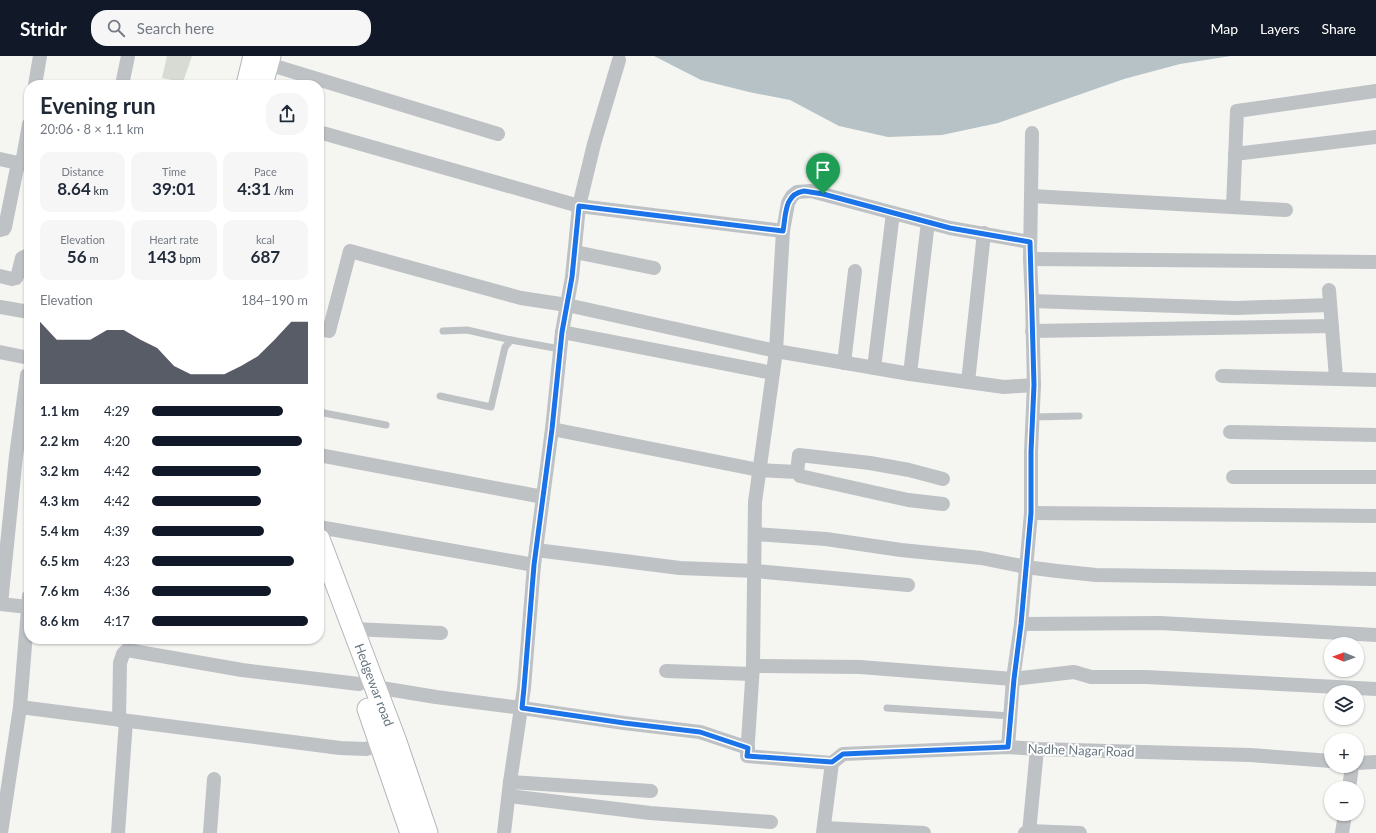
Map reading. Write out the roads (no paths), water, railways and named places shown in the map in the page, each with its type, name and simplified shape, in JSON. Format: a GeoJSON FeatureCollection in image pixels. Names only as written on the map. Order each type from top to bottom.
{"type":"FeatureCollection","features":[{"type":"Feature","properties":{"kind":"main road"},"geometry":{"type":"LineString","coordinates":[[250,80],[261,59]]}},
{"type":"Feature","properties":{"kind":"main road"},"geometry":{"type":"LineString","coordinates":[[261,59],[262,80]]}},
{"type":"Feature","properties":{"kind":"main road","name":"Hedgewar road"},"geometry":{"type":"LineString","coordinates":[[324,552],[353,629],[367,686]]}},
{"type":"Feature","properties":{"kind":"main road","name":"Hedgewar road"},"geometry":{"type":"LineString","coordinates":[[324,587],[367,686],[388,742],[427,833]]}},
{"type":"Feature","properties":{"kind":"main road","name":"Hedgewar road"},"geometry":{"type":"LineString","coordinates":[[388,742],[411,833]]}},
{"type":"Feature","properties":{"kind":"street"},"geometry":{"type":"LineString","coordinates":[[36,80],[40,56]]}},
{"type":"Feature","properties":{"kind":"street"},"geometry":{"type":"LineString","coordinates":[[123,80],[128,56]]}},
{"type":"Feature","properties":{"kind":"street"},"geometry":{"type":"LineString","coordinates":[[261,59],[498,134]]}},
{"type":"Feature","properties":{"kind":"street"},"geometry":{"type":"LineString","coordinates":[[504,833],[510,782],[522,708],[534,565],[552,429],[562,332],[572,277],[579,206],[594,144],[619,60]]}},
{"type":"Feature","properties":{"kind":"street"},"geometry":{"type":"LineString","coordinates":[[1233,207],[1237,111],[1376,91]]}},
{"type":"Feature","properties":{"kind":"street"},"geometry":{"type":"LineString","coordinates":[[324,133],[579,206],[783,231]]}},
{"type":"Feature","properties":{"kind":"street"},"geometry":{"type":"LineString","coordinates":[[1008,747],[1031,513],[1032,417],[1034,385],[1030,258],[1032,133]]}},
{"type":"Feature","properties":{"kind":"street"},"geometry":{"type":"LineString","coordinates":[[1235,154],[1376,137]]}},
{"type":"Feature","properties":{"kind":"street"},"geometry":{"type":"LineString","coordinates":[[0,159],[23,164],[5,227],[4,229],[0,230]]}},
{"type":"Feature","properties":{"kind":"street"},"geometry":{"type":"LineString","coordinates":[[924,833],[823,830],[832,762],[747,756],[752,670],[755,571],[755,502],[776,351],[783,231],[788,203],[792,196],[797,192],[804,191],[817,193],[950,228],[1030,242]]}},
{"type":"Feature","properties":{"kind":"street"},"geometry":{"type":"LineString","coordinates":[[1031,196],[1286,210]]}},
{"type":"Feature","properties":{"kind":"street"},"geometry":{"type":"LineString","coordinates":[[874,368],[893,212]]}},
{"type":"Feature","properties":{"kind":"street"},"geometry":{"type":"LineString","coordinates":[[910,374],[928,222]]}},
{"type":"Feature","properties":{"kind":"street"},"geometry":{"type":"LineString","coordinates":[[968,382],[984,233]]}},
{"type":"Feature","properties":{"kind":"street"},"geometry":{"type":"LineString","coordinates":[[324,330],[329,331],[350,251],[522,298],[567,305],[776,351],[910,374],[1004,387],[1034,385]]}},
{"type":"Feature","properties":{"kind":"street"},"geometry":{"type":"LineString","coordinates":[[575,252],[654,268]]}},
{"type":"Feature","properties":{"kind":"street"},"geometry":{"type":"LineString","coordinates":[[0,276],[12,279],[16,278],[22,258],[24,257]]}},
{"type":"Feature","properties":{"kind":"street"},"geometry":{"type":"LineString","coordinates":[[1030,258],[1376,262]]}},
{"type":"Feature","properties":{"kind":"street"},"geometry":{"type":"LineString","coordinates":[[844,363],[855,271]]}},
{"type":"Feature","properties":{"kind":"street"},"geometry":{"type":"LineString","coordinates":[[1329,290],[1336,378]]}},
{"type":"Feature","properties":{"kind":"street"},"geometry":{"type":"LineString","coordinates":[[1032,301],[1213,307],[1330,305]]}},
{"type":"Feature","properties":{"kind":"street"},"geometry":{"type":"LineString","coordinates":[[0,307],[24,311]]}},
{"type":"Feature","properties":{"kind":"street"},"geometry":{"type":"LineString","coordinates":[[1032,331],[1332,326]]}},
{"type":"Feature","properties":{"kind":"street"},"geometry":{"type":"LineString","coordinates":[[562,332],[773,373]]}},
{"type":"Feature","properties":{"kind":"street"},"geometry":{"type":"LineString","coordinates":[[0,352],[24,357]]}},
{"type":"Feature","properties":{"kind":"street"},"geometry":{"type":"LineString","coordinates":[[1222,376],[1376,380]]}},
{"type":"Feature","properties":{"kind":"street"},"geometry":{"type":"LineString","coordinates":[[24,396],[16,456],[1,604],[24,602]]}},
{"type":"Feature","properties":{"kind":"street"},"geometry":{"type":"LineString","coordinates":[[552,429],[759,470],[797,472],[800,476],[908,500],[943,504]]}},
{"type":"Feature","properties":{"kind":"street"},"geometry":{"type":"LineString","coordinates":[[1230,432],[1376,435]]}},
{"type":"Feature","properties":{"kind":"street"},"geometry":{"type":"LineString","coordinates":[[797,472],[799,455],[870,462],[943,479]]}},
{"type":"Feature","properties":{"kind":"street"},"geometry":{"type":"LineString","coordinates":[[324,456],[543,497]]}},
{"type":"Feature","properties":{"kind":"street"},"geometry":{"type":"LineString","coordinates":[[1233,478],[1376,477]]}},
{"type":"Feature","properties":{"kind":"street"},"geometry":{"type":"LineString","coordinates":[[1031,513],[1376,516]]}},
{"type":"Feature","properties":{"kind":"street"},"geometry":{"type":"LineString","coordinates":[[324,529],[534,565]]}},
{"type":"Feature","properties":{"kind":"street"},"geometry":{"type":"LineString","coordinates":[[755,534],[826,539],[901,550],[981,558],[1026,567],[1096,575],[1376,579]]}},
{"type":"Feature","properties":{"kind":"street"},"geometry":{"type":"LineString","coordinates":[[536,550],[680,568],[755,571],[908,585]]}},
{"type":"Feature","properties":{"kind":"street"},"geometry":{"type":"LineString","coordinates":[[1021,624],[1160,623],[1376,635]]}},
{"type":"Feature","properties":{"kind":"street"},"geometry":{"type":"LineString","coordinates":[[353,629],[441,633]]}},
{"type":"Feature","properties":{"kind":"street"},"geometry":{"type":"LineString","coordinates":[[1,833],[20,707],[25,644]]}},
{"type":"Feature","properties":{"kind":"street"},"geometry":{"type":"LineString","coordinates":[[118,833],[122,720],[120,663],[128,645],[242,670],[367,686],[624,723],[700,732],[748,748]]}},
{"type":"Feature","properties":{"kind":"street"},"geometry":{"type":"LineString","coordinates":[[666,672],[860,667],[1014,679],[1074,672],[1091,677],[1146,677],[1376,689]]}},
{"type":"Feature","properties":{"kind":"street"},"geometry":{"type":"LineString","coordinates":[[20,707],[340,748],[366,749],[388,742]]}},
{"type":"Feature","properties":{"kind":"street","name":"Nadhe Nagar Road"},"geometry":{"type":"LineString","coordinates":[[832,762],[843,754],[1008,747],[1037,750],[1250,755],[1324,760]]}},
{"type":"Feature","properties":{"kind":"street"},"geometry":{"type":"LineString","coordinates":[[1037,750],[1028,832],[1080,833]]}},
{"type":"Feature","properties":{"kind":"street"},"geometry":{"type":"LineString","coordinates":[[1364,763],[1376,762]]}},
{"type":"Feature","properties":{"kind":"street"},"geometry":{"type":"LineString","coordinates":[[210,833],[214,779]]}},
{"type":"Feature","properties":{"kind":"street"},"geometry":{"type":"LineString","coordinates":[[510,782],[651,791]]}},
{"type":"Feature","properties":{"kind":"street"},"geometry":{"type":"LineString","coordinates":[[509,796],[650,812],[771,822]]}},
{"type":"Feature","properties":{"kind":"street"},"geometry":{"type":"LineString","coordinates":[[1342,833],[1344,821]]}},
{"type":"Feature","properties":{"kind":"lane"},"geometry":{"type":"LineString","coordinates":[[443,331],[467,330],[560,349]]}},
{"type":"Feature","properties":{"kind":"lane"},"geometry":{"type":"LineString","coordinates":[[440,396],[491,407],[505,348],[511,340]]}},
{"type":"Feature","properties":{"kind":"lane"},"geometry":{"type":"LineString","coordinates":[[324,413],[386,425]]}},
{"type":"Feature","properties":{"kind":"lane"},"geometry":{"type":"LineString","coordinates":[[1032,417],[1079,416]]}},
{"type":"Feature","properties":{"kind":"lane"},"geometry":{"type":"LineString","coordinates":[[888,708],[1011,716]]}}]}
